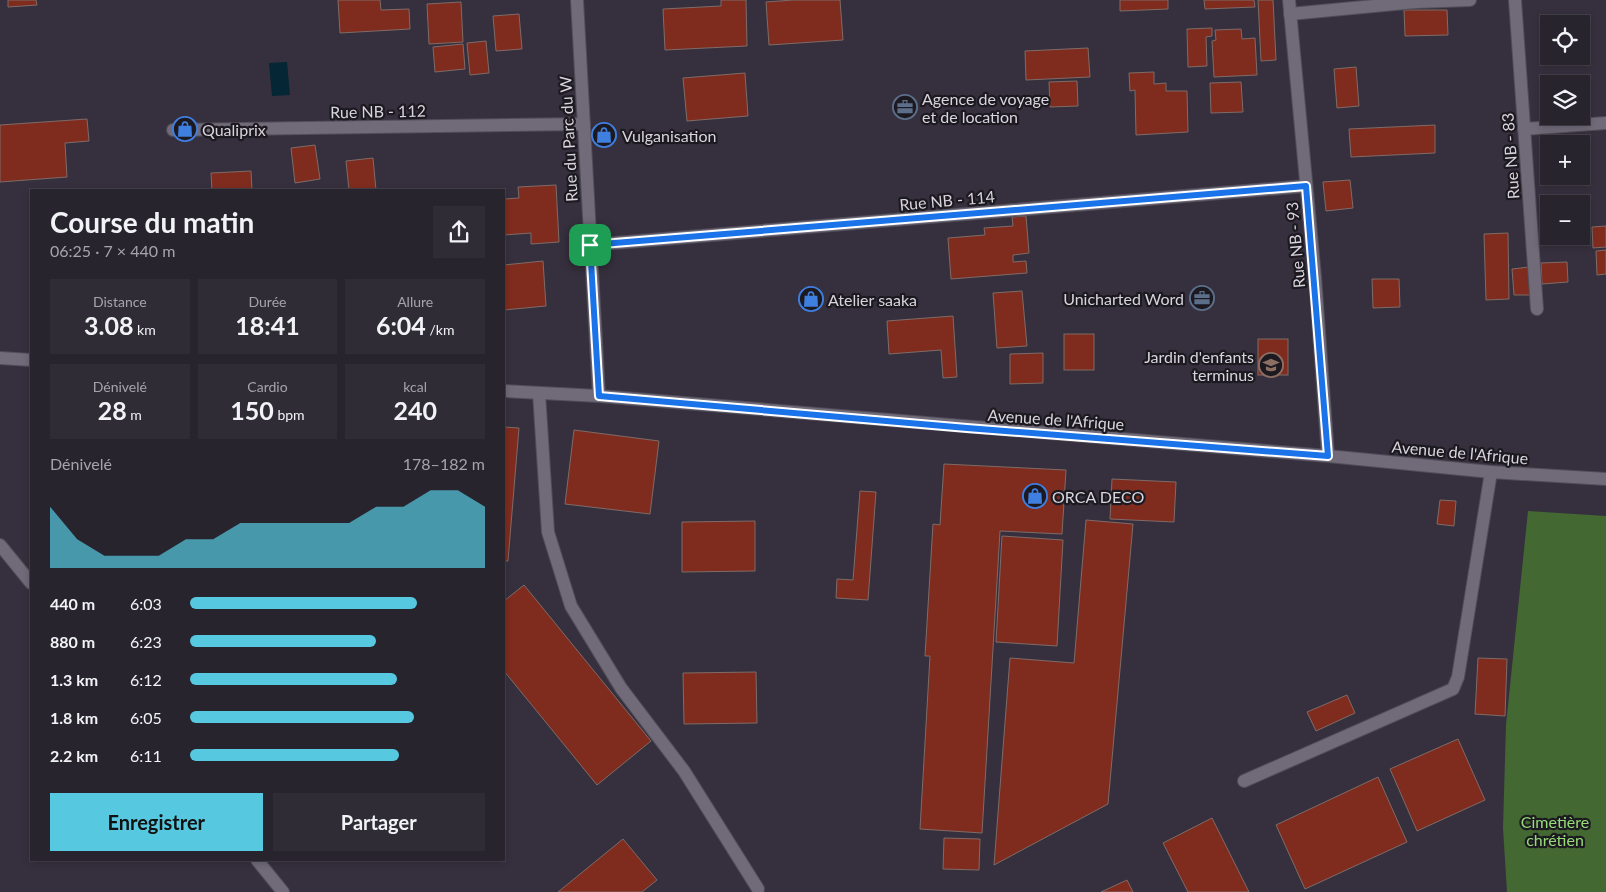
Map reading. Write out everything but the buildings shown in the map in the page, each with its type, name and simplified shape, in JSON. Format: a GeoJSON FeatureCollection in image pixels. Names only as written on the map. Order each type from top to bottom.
{"type":"FeatureCollection","features":[{"type":"Feature","properties":{"kind":"street","name":"Rue du Parc du W"},"geometry":{"type":"LineString","coordinates":[[577,0],[599,396]]}},
{"type":"Feature","properties":{"kind":"street","name":"Rue NB - 93"},"geometry":{"type":"LineString","coordinates":[[1289,0],[1328,456]]}},
{"type":"Feature","properties":{"kind":"street"},"geometry":{"type":"LineString","coordinates":[[1290,14],[1416,1],[1470,0]]}},
{"type":"Feature","properties":{"kind":"street","name":"Rue NB - 83"},"geometry":{"type":"LineString","coordinates":[[1515,0],[1537,309]]}},
{"type":"Feature","properties":{"kind":"street"},"geometry":{"type":"LineString","coordinates":[[1524,129],[1606,123]]}},
{"type":"Feature","properties":{"kind":"street","name":"Rue NB - 112"},"geometry":{"type":"LineString","coordinates":[[173,130],[584,124]]}},
{"type":"Feature","properties":{"kind":"street","name":"Rue NB - 114"},"geometry":{"type":"LineString","coordinates":[[590,245],[1306,186]]}},
{"type":"Feature","properties":{"kind":"street"},"geometry":{"type":"LineString","coordinates":[[0,358],[30,360]]}},
{"type":"Feature","properties":{"kind":"street","name":"Avenue de l'Afrique"},"geometry":{"type":"LineString","coordinates":[[505,391],[599,396],[967,428],[1328,456],[1492,472],[1606,479]]}},
{"type":"Feature","properties":{"kind":"street"},"geometry":{"type":"LineString","coordinates":[[539,393],[548,532],[572,606],[621,688],[684,771],[758,889]]}},
{"type":"Feature","properties":{"kind":"street"},"geometry":{"type":"LineString","coordinates":[[1244,781],[1452,689],[1458,677],[1492,472]]}},
{"type":"Feature","properties":{"kind":"street"},"geometry":{"type":"LineString","coordinates":[[0,545],[30,582]]}},
{"type":"Feature","properties":{"kind":"street"},"geometry":{"type":"LineString","coordinates":[[258,861],[283,892]]}},
{"type":"Feature","properties":{"kind":"green space","name":"Cimetière chrétien"},"geometry":{"type":"Polygon","coordinates":[[[1528,511],[1606,516],[1606,892],[1507,892],[1503,828],[1506,725],[1528,511]]]}},
{"type":"Feature","properties":{"kind":"water"},"geometry":{"type":"Polygon","coordinates":[[[287,62],[290,95],[272,96],[269,63],[287,62]]]}},
{"type":"Feature","properties":{"kind":"place","name":"Agence de voyage et de location"},"geometry":{"type":"Point","coordinates":[905,107]}},
{"type":"Feature","properties":{"kind":"place","name":"Qualiprix"},"geometry":{"type":"Point","coordinates":[185,129]}},
{"type":"Feature","properties":{"kind":"place","name":"Vulganisation"},"geometry":{"type":"Point","coordinates":[604,135]}},
{"type":"Feature","properties":{"kind":"place","name":"Unicharted Word"},"geometry":{"type":"Point","coordinates":[1202,298]}},
{"type":"Feature","properties":{"kind":"place","name":"Atelier saaka"},"geometry":{"type":"Point","coordinates":[811,299]}},
{"type":"Feature","properties":{"kind":"place","name":"Jardin d'enfants terminus"},"geometry":{"type":"Point","coordinates":[1271,365]}},
{"type":"Feature","properties":{"kind":"place","name":"ORCA DECO"},"geometry":{"type":"Point","coordinates":[1035,496]}},
{"type":"Feature","properties":{"kind":"route"},"geometry":{"type":"LineString","coordinates":[[1306,186],[1328,456],[967,428],[599,396],[590,245],[1306,186]]}}]}
